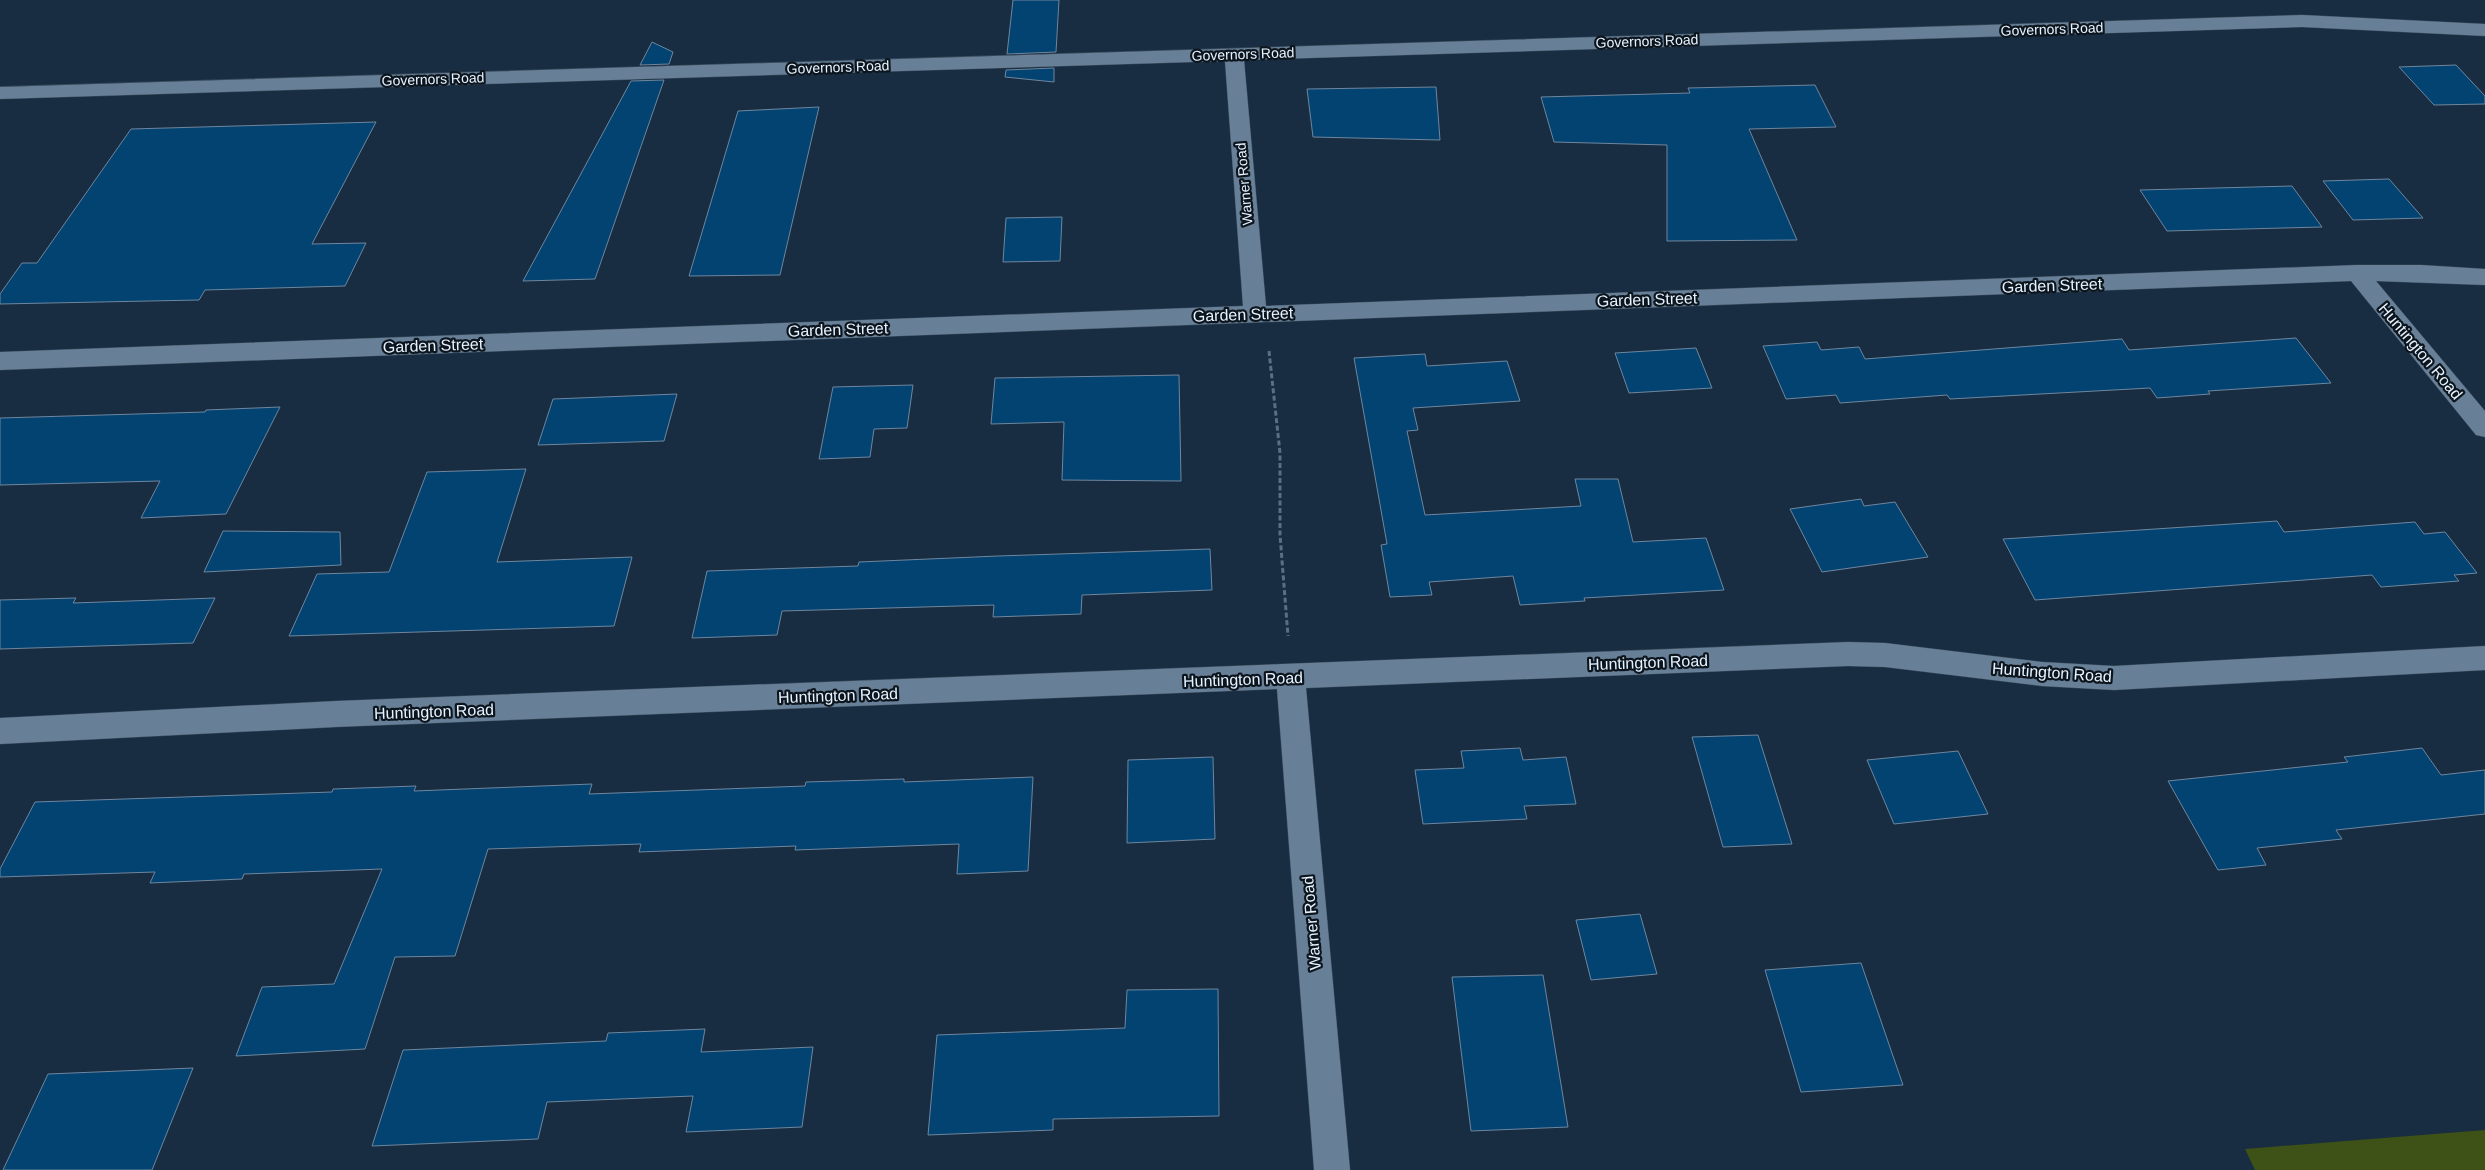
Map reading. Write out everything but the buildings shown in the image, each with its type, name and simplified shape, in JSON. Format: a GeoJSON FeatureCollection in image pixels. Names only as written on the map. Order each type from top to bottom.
{"type":"FeatureCollection","features":[{"type":"Feature","properties":{"kind":"street","name":"Governors Road"},"geometry":{"type":"LineString","coordinates":[[0,93],[2302,21],[2485,30]]}},
{"type":"Feature","properties":{"kind":"street","name":"Warner Road"},"geometry":{"type":"LineString","coordinates":[[1234,54],[1260,314]]}},
{"type":"Feature","properties":{"kind":"street","name":"Garden Street"},"geometry":{"type":"LineString","coordinates":[[0,361],[2357,273],[2420,273],[2485,277]]}},
{"type":"Feature","properties":{"kind":"street","name":"Huntington Road"},"geometry":{"type":"LineString","coordinates":[[2357,273],[2485,428]]}},
{"type":"Feature","properties":{"kind":"street","name":"Huntington Road"},"geometry":{"type":"LineString","coordinates":[[0,731],[356,714],[1848,654],[1895,656],[2042,674],[2114,678],[2485,658]]}},
{"type":"Feature","properties":{"kind":"street","name":"Warner Road"},"geometry":{"type":"LineString","coordinates":[[1291,677],[1332,1170]]}},
{"type":"Feature","properties":{"kind":"path"},"geometry":{"type":"LineString","coordinates":[[1260,314],[1280,453],[1280,535],[1291,677]]}},
{"type":"Feature","properties":{"kind":"green space"},"geometry":{"type":"Polygon","coordinates":[[[2485,1130],[2485,1170],[2255,1170],[2245,1149],[2485,1130]]]}}]}
